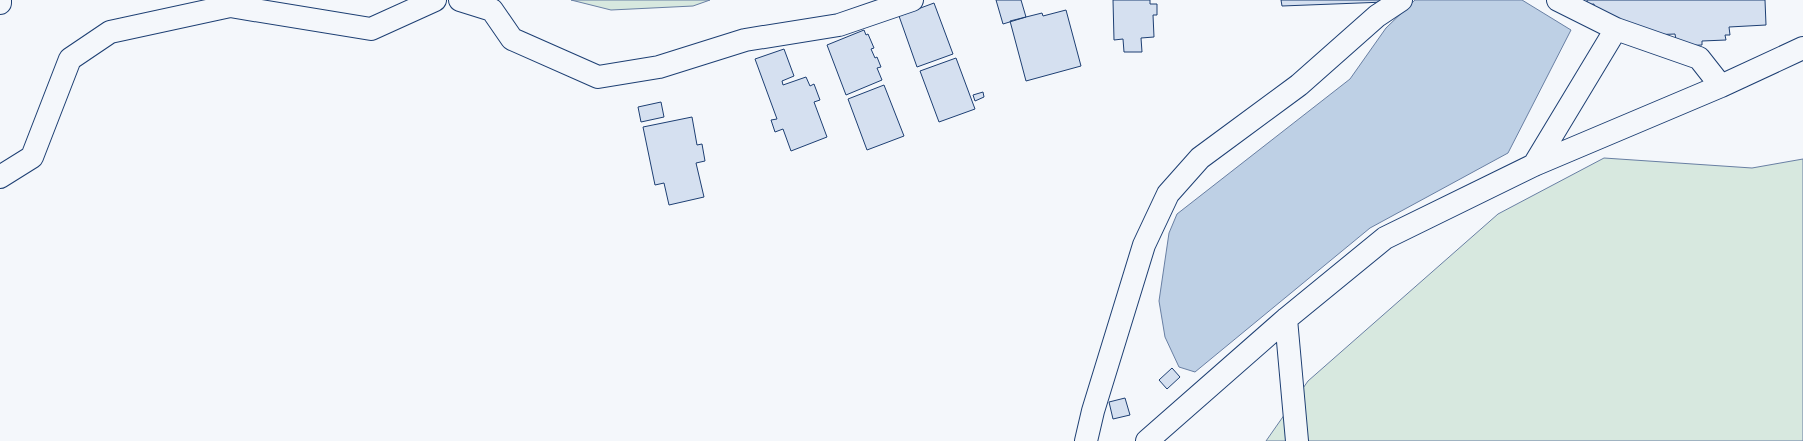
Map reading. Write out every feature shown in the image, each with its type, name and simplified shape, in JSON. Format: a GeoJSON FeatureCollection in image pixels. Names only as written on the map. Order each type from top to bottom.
{"type":"FeatureCollection","features":[{"type":"Feature","properties":{"kind":"street"},"geometry":{"type":"LineString","coordinates":[[0,177],[32,157],[70,59],[110,32],[230,6],[371,29],[435,0]]}},
{"type":"Feature","properties":{"kind":"street"},"geometry":{"type":"LineString","coordinates":[[460,0],[492,10],[512,38],[598,77],[659,67],[745,40],[839,25],[912,0]]}},
{"type":"Feature","properties":{"kind":"street"},"geometry":{"type":"LineString","coordinates":[[1086,441],[1093,411],[1144,245],[1168,194],[1200,158],[1299,85],[1377,16],[1401,0]]}},
{"type":"Feature","properties":{"kind":"street"},"geometry":{"type":"LineString","coordinates":[[1558,0],[1616,29],[1699,58],[1721,86]]}},
{"type":"Feature","properties":{"kind":"street"},"geometry":{"type":"LineString","coordinates":[[1534,165],[1616,29]]}},
{"type":"Feature","properties":{"kind":"street"},"geometry":{"type":"LineString","coordinates":[[1147,441],[1286,320],[1385,238],[1534,165],[1721,86],[1803,48]]}},
{"type":"Feature","properties":{"kind":"street"},"geometry":{"type":"LineString","coordinates":[[1286,320],[1297,441]]}},
{"type":"Feature","properties":{"kind":"shaded area"},"geometry":{"type":"Polygon","coordinates":[[[571,0],[710,0],[693,6],[611,10],[571,0]]]}},
{"type":"Feature","properties":{"kind":"shaded area"},"geometry":{"type":"Polygon","coordinates":[[[1604,158],[1752,168],[1803,159],[1803,441],[1266,441],[1308,381],[1498,214],[1604,158]]]}},
{"type":"Feature","properties":{"kind":"water"},"geometry":{"type":"Polygon","coordinates":[[[1415,0],[1522,0],[1571,30],[1508,153],[1370,228],[1195,372],[1179,367],[1165,337],[1159,301],[1169,233],[1177,214],[1350,79],[1386,28],[1415,0]]]}},
{"type":"Feature","properties":{"kind":"building"},"geometry":{"type":"Polygon","coordinates":[[[996,0],[1021,0],[1026,17],[1003,24],[996,0]]]}},
{"type":"Feature","properties":{"kind":"building"},"geometry":{"type":"Polygon","coordinates":[[[1113,0],[1150,0],[1150,4],[1157,4],[1157,15],[1153,15],[1154,37],[1141,38],[1142,52],[1124,52],[1123,39],[1114,40],[1113,0]]]}},
{"type":"Feature","properties":{"kind":"building"},"geometry":{"type":"Polygon","coordinates":[[[1281,0],[1385,0],[1385,2],[1282,6],[1281,0]]]}},
{"type":"Feature","properties":{"kind":"building"},"geometry":{"type":"Polygon","coordinates":[[[1587,0],[1765,0],[1766,25],[1729,27],[1730,35],[1725,35],[1726,40],[1702,41],[1702,45],[1677,46],[1675,34],[1625,36],[1618,28],[1617,17],[1603,17],[1595,13],[1594,4],[1587,5],[1587,0]]]}},
{"type":"Feature","properties":{"kind":"building"},"geometry":{"type":"Polygon","coordinates":[[[934,3],[953,54],[917,67],[899,16],[934,3]]]}},
{"type":"Feature","properties":{"kind":"building"},"geometry":{"type":"Polygon","coordinates":[[[1066,10],[1081,66],[1026,81],[1010,21],[1042,13],[1043,16],[1066,10]]]}},
{"type":"Feature","properties":{"kind":"building"},"geometry":{"type":"Polygon","coordinates":[[[864,30],[866,35],[868,34],[874,48],[871,49],[875,58],[877,57],[881,67],[877,68],[882,80],[846,95],[827,45],[864,30]]]}},
{"type":"Feature","properties":{"kind":"building"},"geometry":{"type":"Polygon","coordinates":[[[784,49],[794,76],[782,81],[783,85],[806,77],[810,86],[814,84],[820,100],[814,102],[827,137],[791,151],[783,129],[775,132],[771,120],[777,119],[755,59],[784,49]]]}},
{"type":"Feature","properties":{"kind":"building"},"geometry":{"type":"Polygon","coordinates":[[[956,58],[975,109],[939,122],[920,71],[956,58]]]}},
{"type":"Feature","properties":{"kind":"building"},"geometry":{"type":"Polygon","coordinates":[[[884,85],[904,136],[867,150],[848,99],[884,85]]]}},
{"type":"Feature","properties":{"kind":"building"},"geometry":{"type":"Polygon","coordinates":[[[983,92],[984,97],[975,101],[973,95],[983,92]]]}},
{"type":"Feature","properties":{"kind":"building"},"geometry":{"type":"Polygon","coordinates":[[[661,102],[664,117],[641,122],[638,107],[661,102]]]}},
{"type":"Feature","properties":{"kind":"building"},"geometry":{"type":"Polygon","coordinates":[[[692,117],[697,145],[702,144],[705,161],[696,163],[704,197],[669,205],[664,183],[655,185],[643,127],[692,117]]]}},
{"type":"Feature","properties":{"kind":"building"},"geometry":{"type":"Polygon","coordinates":[[[1172,368],[1180,377],[1167,389],[1159,380],[1172,368]]]}},
{"type":"Feature","properties":{"kind":"building"},"geometry":{"type":"Polygon","coordinates":[[[1125,398],[1130,415],[1113,419],[1109,402],[1125,398]]]}}]}
